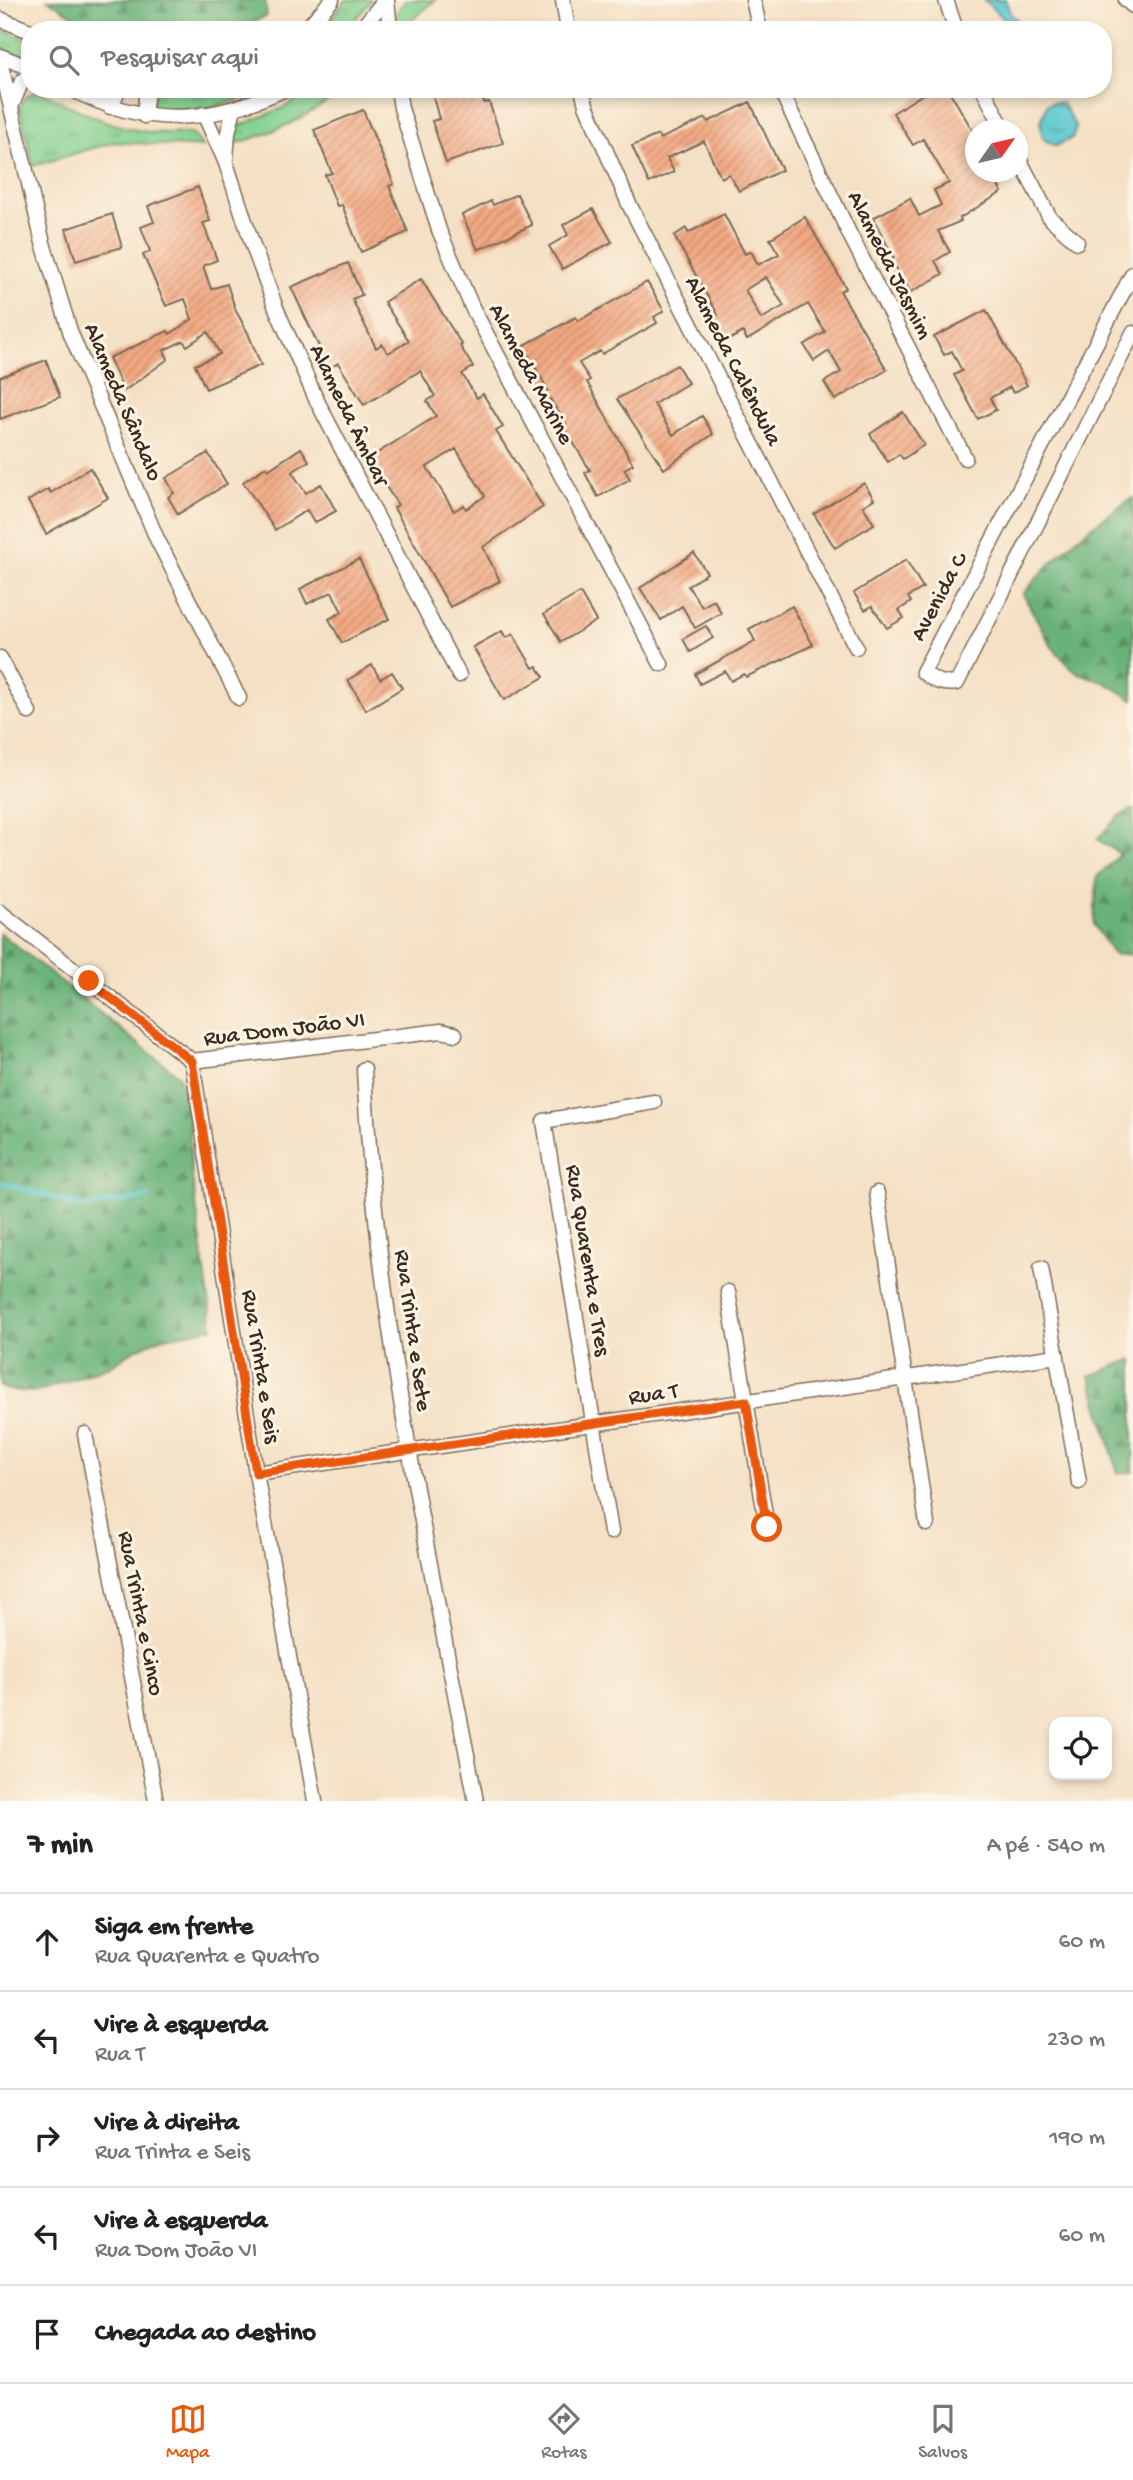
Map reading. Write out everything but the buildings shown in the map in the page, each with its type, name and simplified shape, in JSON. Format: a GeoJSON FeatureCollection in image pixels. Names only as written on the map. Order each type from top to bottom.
{"type":"FeatureCollection","features":[{"type":"Feature","properties":{"kind":"street"},"geometry":{"type":"LineString","coordinates":[[314,21],[332,0]]}},
{"type":"Feature","properties":{"kind":"street"},"geometry":{"type":"LineString","coordinates":[[368,21],[386,0]]}},
{"type":"Feature","properties":{"kind":"street"},"geometry":{"type":"LineString","coordinates":[[386,0],[389,21]]}},
{"type":"Feature","properties":{"kind":"street"},"geometry":{"type":"LineString","coordinates":[[563,0],[566,21]]}},
{"type":"Feature","properties":{"kind":"street"},"geometry":{"type":"LineString","coordinates":[[753,0],[758,21]]}},
{"type":"Feature","properties":{"kind":"street"},"geometry":{"type":"LineString","coordinates":[[946,0],[953,21]]}},
{"type":"Feature","properties":{"kind":"street"},"geometry":{"type":"LineString","coordinates":[[1126,0],[1133,6]]}},
{"type":"Feature","properties":{"kind":"street"},"geometry":{"type":"LineString","coordinates":[[0,19],[21,27]]}},
{"type":"Feature","properties":{"kind":"street"},"geometry":{"type":"LineString","coordinates":[[0,58],[21,65]]}},
{"type":"Feature","properties":{"kind":"street","name":"Alameda Sândalo"},"geometry":{"type":"LineString","coordinates":[[0,58],[43,243],[71,334],[157,539],[239,698]]}},
{"type":"Feature","properties":{"kind":"street"},"geometry":{"type":"LineString","coordinates":[[10,107],[21,83]]}},
{"type":"Feature","properties":{"kind":"street"},"geometry":{"type":"LineString","coordinates":[[90,98],[110,107],[164,118],[204,114],[266,98]]}},
{"type":"Feature","properties":{"kind":"street"},"geometry":{"type":"LineString","coordinates":[[110,107],[114,98]]}},
{"type":"Feature","properties":{"kind":"street"},"geometry":{"type":"LineString","coordinates":[[144,116],[146,98]]}},
{"type":"Feature","properties":{"kind":"street","name":"Alameda Marine"},"geometry":{"type":"LineString","coordinates":[[399,98],[439,230],[472,307],[661,664]]}},
{"type":"Feature","properties":{"kind":"street","name":"Alameda Calêndula"},"geometry":{"type":"LineString","coordinates":[[584,98],[629,204],[856,647]]}},
{"type":"Feature","properties":{"kind":"street","name":"Alameda Jasmim"},"geometry":{"type":"LineString","coordinates":[[784,98],[850,235],[965,458]]}},
{"type":"Feature","properties":{"kind":"street"},"geometry":{"type":"LineString","coordinates":[[988,98],[999,119]]}},
{"type":"Feature","properties":{"kind":"street","name":"Alameda Âmbar"},"geometry":{"type":"LineString","coordinates":[[226,163],[228,133],[234,108]]}},
{"type":"Feature","properties":{"kind":"street","name":"Alameda Âmbar"},"geometry":{"type":"LineString","coordinates":[[204,114],[226,163],[271,295],[316,399],[459,675]]}},
{"type":"Feature","properties":{"kind":"street"},"geometry":{"type":"LineString","coordinates":[[1028,180],[1050,218],[1077,242]]}},
{"type":"Feature","properties":{"kind":"street","name":"Avenida C"},"geometry":{"type":"LineString","coordinates":[[1133,272],[923,672],[930,678],[939,683],[957,683],[1133,333]]}},
{"type":"Feature","properties":{"kind":"street"},"geometry":{"type":"LineString","coordinates":[[0,658],[29,712]]}},
{"type":"Feature","properties":{"kind":"street","name":"Rua Dom João VI"},"geometry":{"type":"LineString","coordinates":[[0,912],[192,1061],[441,1031],[455,1034]]}},
{"type":"Feature","properties":{"kind":"street","name":"Rua Trinta e Seis"},"geometry":{"type":"LineString","coordinates":[[192,1061],[256,1473],[315,1801]]}},
{"type":"Feature","properties":{"kind":"street","name":"Rua Trinta e Sete"},"geometry":{"type":"LineString","coordinates":[[364,1069],[368,1160],[408,1450],[476,1801]]}},
{"type":"Feature","properties":{"kind":"street","name":"Rua Quarenta e Tres"},"geometry":{"type":"LineString","coordinates":[[611,1532],[544,1121],[654,1102]]}},
{"type":"Feature","properties":{"kind":"street"},"geometry":{"type":"LineString","coordinates":[[877,1193],[927,1524]]}},
{"type":"Feature","properties":{"kind":"street"},"geometry":{"type":"LineString","coordinates":[[1041,1268],[1079,1482]]}},
{"type":"Feature","properties":{"kind":"street"},"geometry":{"type":"LineString","coordinates":[[728,1292],[767,1527]]}},
{"type":"Feature","properties":{"kind":"street","name":"Rua T"},"geometry":{"type":"LineString","coordinates":[[256,1473],[1057,1356]]}},
{"type":"Feature","properties":{"kind":"street","name":"Rua Trinta e Cinco"},"geometry":{"type":"LineString","coordinates":[[85,1434],[156,1801]]}},
{"type":"Feature","properties":{"kind":"green space"},"geometry":{"type":"Polygon","coordinates":[[[48,0],[265,0],[267,16],[255,21],[82,21],[48,0]]]}},
{"type":"Feature","properties":{"kind":"green space"},"geometry":{"type":"Polygon","coordinates":[[[346,0],[372,0],[354,21],[330,21],[346,0]]]}},
{"type":"Feature","properties":{"kind":"green space"},"geometry":{"type":"Polygon","coordinates":[[[406,0],[435,0],[411,21],[396,21],[396,13],[406,0]]]}},
{"type":"Feature","properties":{"kind":"green space"},"geometry":{"type":"Polygon","coordinates":[[[0,29],[21,37],[21,56],[0,48],[0,29]]]}},
{"type":"Feature","properties":{"kind":"green space"},"geometry":{"type":"Polygon","coordinates":[[[24,98],[55,98],[119,126],[154,133],[192,133],[203,147],[114,142],[33,166],[20,108],[24,98]]]}},
{"type":"Feature","properties":{"kind":"green space"},"geometry":{"type":"Polygon","coordinates":[[[153,98],[244,98],[186,110],[155,109],[153,98]]]}},
{"type":"Feature","properties":{"kind":"green space"},"geometry":{"type":"Polygon","coordinates":[[[300,98],[332,98],[291,123],[231,145],[234,128],[285,107],[300,98]]]}},
{"type":"Feature","properties":{"kind":"green space"},"geometry":{"type":"Polygon","coordinates":[[[1133,498],[1133,700],[1106,683],[1074,671],[1052,647],[1023,594],[1074,541],[1133,498]]]}},
{"type":"Feature","properties":{"kind":"green space"},"geometry":{"type":"Polygon","coordinates":[[[1133,809],[1133,955],[1114,955],[1094,925],[1097,877],[1120,854],[1097,839],[1119,816],[1133,809]]]}},
{"type":"Feature","properties":{"kind":"green space"},"geometry":{"type":"Polygon","coordinates":[[[0,933],[179,1076],[189,1115],[191,1169],[213,1328],[161,1338],[136,1349],[110,1366],[36,1392],[9,1390],[0,1386],[0,933]]]}},
{"type":"Feature","properties":{"kind":"green space"},"geometry":{"type":"Polygon","coordinates":[[[1133,1359],[1133,1472],[1118,1473],[1090,1376],[1133,1359]]]}},
{"type":"Feature","properties":{"kind":"water"},"geometry":{"type":"Polygon","coordinates":[[[984,0],[1006,0],[1010,13],[1018,21],[1006,21],[984,0]]]}},
{"type":"Feature","properties":{"kind":"water"},"geometry":{"type":"Polygon","coordinates":[[[1062,103],[1076,127],[1072,138],[1056,146],[1042,136],[1041,122],[1047,104],[1062,103]]]}},
{"type":"Feature","properties":{"kind":"waterway"},"geometry":{"type":"LineString","coordinates":[[0,1182],[83,1207],[149,1197]]}},
{"type":"Feature","properties":{"kind":"route"},"geometry":{"type":"LineString","coordinates":[[89,981],[192,1061],[256,1473],[746,1401],[767,1527]]}}]}
